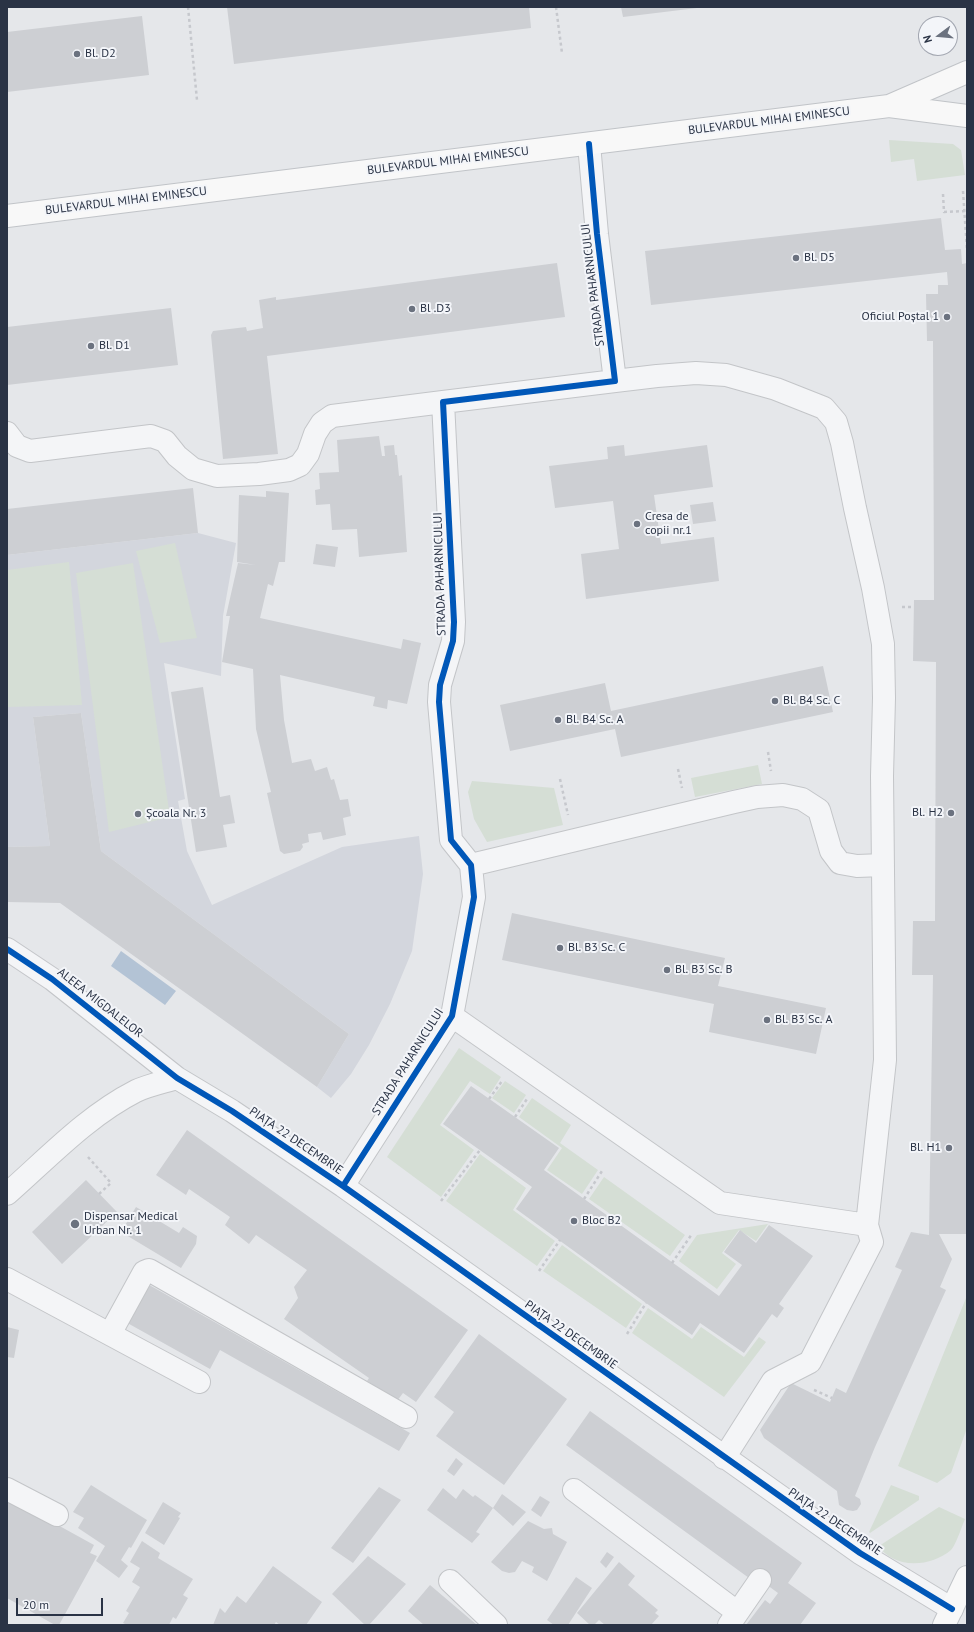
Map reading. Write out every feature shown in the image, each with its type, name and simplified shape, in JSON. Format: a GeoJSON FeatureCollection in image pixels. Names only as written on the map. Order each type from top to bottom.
{"type":"FeatureCollection","features":[{"type":"Feature","properties":{"kind":"main road"},"geometry":{"type":"LineString","coordinates":[[888,106],[967,72]]}},
{"type":"Feature","properties":{"kind":"main road"},"geometry":{"type":"LineString","coordinates":[[888,106],[967,116]]}},
{"type":"Feature","properties":{"kind":"main road","name":"BULEVARDUL MIHAI EMINESCU"},"geometry":{"type":"LineString","coordinates":[[7,216],[888,106]]}},
{"type":"Feature","properties":{"kind":"main road"},"geometry":{"type":"LineString","coordinates":[[948,1617],[966,1581]]}},
{"type":"Feature","properties":{"kind":"street","name":"STRADA PAHARNICULUI"},"geometry":{"type":"LineString","coordinates":[[589,144],[615,381]]}},
{"type":"Feature","properties":{"kind":"street"},"geometry":{"type":"LineString","coordinates":[[7,434],[17,446],[30,451],[151,436],[165,441],[177,456],[193,469],[217,476],[258,474],[289,470],[300,465],[308,454],[318,428],[332,416],[657,376],[696,373],[726,375],[776,389],[824,408],[836,422],[842,443],[873,588],[883,644],[884,698],[882,776],[885,1060],[867,1225],[872,1242],[810,1362],[773,1381],[724,1458]]}},
{"type":"Feature","properties":{"kind":"street","name":"STRADA PAHARNICULUI"},"geometry":{"type":"LineString","coordinates":[[343,1186],[452,1016],[474,897],[470,864],[451,840],[439,702],[440,685],[453,641],[454,622],[444,402]]}},
{"type":"Feature","properties":{"kind":"street"},"geometry":{"type":"LineString","coordinates":[[470,864],[734,802],[783,795],[802,799],[819,810],[831,851],[840,863],[857,866],[883,864]]}},
{"type":"Feature","properties":{"kind":"street","name":"ALEEA MIGDALELOR"},"geometry":{"type":"LineString","coordinates":[[7,949],[52,979],[177,1078]]}},
{"type":"Feature","properties":{"kind":"street"},"geometry":{"type":"LineString","coordinates":[[452,1016],[720,1203],[867,1225]]}},
{"type":"Feature","properties":{"kind":"street"},"geometry":{"type":"LineString","coordinates":[[7,1194],[83,1127],[110,1107],[137,1091],[177,1078]]}},
{"type":"Feature","properties":{"kind":"street","name":"PIAȚA 22 DECEMBRIE"},"geometry":{"type":"LineString","coordinates":[[177,1078],[232,1111],[343,1186],[948,1617]]}},
{"type":"Feature","properties":{"kind":"street"},"geometry":{"type":"LineString","coordinates":[[110,1334],[144,1272],[149,1270],[406,1417]]}},
{"type":"Feature","properties":{"kind":"street"},"geometry":{"type":"LineString","coordinates":[[7,1279],[198,1382]]}},
{"type":"Feature","properties":{"kind":"street"},"geometry":{"type":"LineString","coordinates":[[7,1489],[57,1515]]}},
{"type":"Feature","properties":{"kind":"street"},"geometry":{"type":"LineString","coordinates":[[574,1490],[733,1619],[760,1580]]}},
{"type":"Feature","properties":{"kind":"street"},"geometry":{"type":"LineString","coordinates":[[450,1581],[496,1625]]}},
{"type":"Feature","properties":{"kind":"path"},"geometry":{"type":"LineString","coordinates":[[188,7],[197,100]]}},
{"type":"Feature","properties":{"kind":"path"},"geometry":{"type":"LineString","coordinates":[[556,7],[562,53]]}},
{"type":"Feature","properties":{"kind":"path"},"geometry":{"type":"LineString","coordinates":[[963,191],[967,250]]}},
{"type":"Feature","properties":{"kind":"path"},"geometry":{"type":"LineString","coordinates":[[943,194],[944,212],[965,211]]}},
{"type":"Feature","properties":{"kind":"path"},"geometry":{"type":"LineString","coordinates":[[560,779],[574,840]]}},
{"type":"Feature","properties":{"kind":"path"},"geometry":{"type":"LineString","coordinates":[[489,1099],[505,1076]]}},
{"type":"Feature","properties":{"kind":"path"},"geometry":{"type":"LineString","coordinates":[[515,1117],[530,1094]]}},
{"type":"Feature","properties":{"kind":"path"},"geometry":{"type":"LineString","coordinates":[[441,1201],[480,1150]]}},
{"type":"Feature","properties":{"kind":"path"},"geometry":{"type":"LineString","coordinates":[[85,1154],[111,1183],[99,1194]]}},
{"type":"Feature","properties":{"kind":"path"},"geometry":{"type":"LineString","coordinates":[[584,1199],[602,1171]]}},
{"type":"Feature","properties":{"kind":"path"},"geometry":{"type":"LineString","coordinates":[[672,1263],[692,1234]]}},
{"type":"Feature","properties":{"kind":"path"},"geometry":{"type":"LineString","coordinates":[[539,1271],[560,1240]]}},
{"type":"Feature","properties":{"kind":"path"},"geometry":{"type":"LineString","coordinates":[[627,1334],[646,1303]]}},
{"type":"Feature","properties":{"kind":"shaded area"},"geometry":{"type":"Polygon","coordinates":[[[889,140],[953,144],[961,150],[965,175],[917,181],[914,159],[891,162],[889,140]]]}},
{"type":"Feature","properties":{"kind":"shaded area","name":"Școala Nr. 3"},"geometry":{"type":"Polygon","coordinates":[[[198,533],[236,543],[223,616],[221,676],[164,663],[185,799],[178,801],[187,851],[212,905],[342,847],[419,836],[423,874],[412,951],[390,1004],[369,1045],[351,1074],[331,1098],[317,1087],[349,1034],[101,851],[81,713],[33,717],[50,846],[7,847],[7,555],[198,533]]]}},
{"type":"Feature","properties":{"kind":"shaded area"},"geometry":{"type":"Polygon","coordinates":[[[175,543],[197,638],[160,643],[136,551],[175,543]]]}},
{"type":"Feature","properties":{"kind":"shaded area"},"geometry":{"type":"Polygon","coordinates":[[[69,562],[82,705],[7,707],[7,570],[69,562]]]}},
{"type":"Feature","properties":{"kind":"shaded area"},"geometry":{"type":"Polygon","coordinates":[[[133,563],[170,817],[109,832],[76,573],[133,563]]]}},
{"type":"Feature","properties":{"kind":"shaded area"},"geometry":{"type":"Polygon","coordinates":[[[758,765],[762,784],[695,797],[691,778],[758,765]]]}},
{"type":"Feature","properties":{"kind":"shaded area"},"geometry":{"type":"Polygon","coordinates":[[[472,781],[554,788],[563,825],[487,842],[474,819],[468,792],[472,781]]]}},
{"type":"Feature","properties":{"kind":"shaded area"},"geometry":{"type":"Polygon","coordinates":[[[459,1048],[501,1077],[490,1094],[470,1081],[440,1125],[474,1150],[441,1197],[387,1157],[459,1048]]]}},
{"type":"Feature","properties":{"kind":"shaded area"},"geometry":{"type":"Polygon","coordinates":[[[505,1081],[526,1095],[514,1113],[492,1098],[505,1081]]]}},
{"type":"Feature","properties":{"kind":"shaded area"},"geometry":{"type":"Polygon","coordinates":[[[532,1098],[571,1125],[560,1143],[598,1170],[582,1194],[547,1170],[562,1148],[519,1117],[532,1098]]]}},
{"type":"Feature","properties":{"kind":"shaded area"},"geometry":{"type":"Polygon","coordinates":[[[480,1154],[526,1188],[513,1210],[555,1241],[537,1266],[446,1201],[480,1154]]]}},
{"type":"Feature","properties":{"kind":"shaded area"},"geometry":{"type":"Polygon","coordinates":[[[604,1177],[685,1235],[670,1256],[589,1199],[604,1177]]]}},
{"type":"Feature","properties":{"kind":"shaded area"},"geometry":{"type":"Polygon","coordinates":[[[768,1224],[756,1241],[739,1230],[722,1253],[736,1264],[717,1289],[679,1261],[697,1235],[768,1224]]]}},
{"type":"Feature","properties":{"kind":"shaded area"},"geometry":{"type":"Polygon","coordinates":[[[562,1245],[642,1304],[626,1328],[543,1271],[562,1245]]]}},
{"type":"Feature","properties":{"kind":"shaded area"},"geometry":{"type":"Polygon","coordinates":[[[966,1298],[967,1428],[951,1473],[937,1483],[898,1466],[966,1298]]]}},
{"type":"Feature","properties":{"kind":"shaded area"},"geometry":{"type":"Polygon","coordinates":[[[648,1308],[692,1339],[701,1327],[744,1357],[759,1337],[766,1342],[724,1397],[632,1333],[648,1308]]]}},
{"type":"Feature","properties":{"kind":"shaded area"},"geometry":{"type":"Polygon","coordinates":[[[891,1485],[919,1496],[919,1500],[870,1533],[869,1532],[891,1485]]]}},
{"type":"Feature","properties":{"kind":"shaded area"},"geometry":{"type":"Polygon","coordinates":[[[939,1507],[965,1519],[957,1540],[951,1550],[930,1561],[923,1563],[907,1563],[892,1558],[880,1549],[879,1546],[939,1507]]]}},
{"type":"Feature","properties":{"kind":"water"},"geometry":{"type":"Polygon","coordinates":[[[121,951],[176,991],[165,1005],[111,966],[121,951]]]}},
{"type":"Feature","properties":{"kind":"building"},"geometry":{"type":"Polygon","coordinates":[[[227,7],[529,7],[531,28],[234,64],[227,7]]]}},
{"type":"Feature","properties":{"kind":"building"},"geometry":{"type":"Polygon","coordinates":[[[621,7],[697,7],[697,8],[623,17],[621,7]]]}},
{"type":"Feature","properties":{"kind":"building","name":"Bl. D2"},"geometry":{"type":"Polygon","coordinates":[[[142,16],[149,75],[7,92],[7,32],[142,16]]]}},
{"type":"Feature","properties":{"kind":"building"},"geometry":{"type":"Polygon","coordinates":[[[941,218],[945,250],[961,249],[962,264],[967,263],[967,1234],[939,1234],[952,1259],[940,1287],[946,1290],[875,1447],[855,1496],[860,1499],[861,1504],[857,1510],[853,1511],[847,1510],[839,1505],[837,1491],[764,1438],[760,1430],[791,1383],[830,1402],[836,1388],[846,1393],[902,1270],[895,1267],[911,1232],[929,1235],[933,975],[912,975],[913,921],[935,921],[936,662],[913,661],[914,600],[934,600],[933,341],[927,341],[926,294],[938,294],[938,285],[948,285],[947,272],[651,305],[645,251],[941,218]]]}},
{"type":"Feature","properties":{"kind":"building","name":"Bl .D3"},"geometry":{"type":"Polygon","coordinates":[[[557,263],[565,317],[267,356],[278,454],[223,459],[211,335],[213,331],[246,327],[247,331],[263,328],[259,300],[276,297],[276,300],[557,263]]]}},
{"type":"Feature","properties":{"kind":"building","name":"Bl. D1"},"geometry":{"type":"Polygon","coordinates":[[[171,308],[178,365],[7,385],[7,327],[171,308]]]}},
{"type":"Feature","properties":{"kind":"building"},"geometry":{"type":"Polygon","coordinates":[[[379,436],[382,456],[385,456],[384,446],[394,445],[395,455],[397,455],[399,476],[402,475],[407,552],[359,557],[357,529],[332,530],[330,504],[316,505],[315,490],[320,489],[319,473],[339,472],[337,440],[379,436]]]}},
{"type":"Feature","properties":{"kind":"building","name":"Cresa de copii nr.1"},"geometry":{"type":"Polygon","coordinates":[[[624,445],[625,456],[707,445],[713,487],[654,495],[661,544],[714,537],[719,581],[586,599],[581,554],[619,549],[613,501],[555,508],[549,466],[608,459],[607,447],[624,445]]]}},
{"type":"Feature","properties":{"kind":"building"},"geometry":{"type":"Polygon","coordinates":[[[193,488],[198,533],[7,555],[7,509],[193,488]]]}},
{"type":"Feature","properties":{"kind":"building"},"geometry":{"type":"Polygon","coordinates":[[[266,491],[289,493],[285,562],[279,562],[273,586],[268,584],[260,618],[401,649],[403,639],[421,643],[407,704],[388,700],[387,709],[373,706],[375,697],[280,675],[284,720],[292,763],[311,759],[315,771],[327,767],[331,780],[334,779],[340,800],[348,799],[351,816],[343,818],[346,835],[323,840],[321,832],[308,834],[309,842],[302,844],[303,847],[300,851],[284,854],[280,851],[267,793],[271,792],[256,729],[253,669],[222,662],[230,616],[226,616],[238,563],[256,565],[237,562],[239,495],[266,497],[266,491]]]}},
{"type":"Feature","properties":{"kind":"building"},"geometry":{"type":"Polygon","coordinates":[[[713,502],[716,521],[693,524],[690,505],[713,502]]]}},
{"type":"Feature","properties":{"kind":"building"},"geometry":{"type":"Polygon","coordinates":[[[316,544],[338,547],[335,567],[313,564],[316,544]]]}},
{"type":"Feature","properties":{"kind":"building"},"geometry":{"type":"Polygon","coordinates":[[[823,666],[833,712],[621,757],[615,729],[510,751],[500,705],[605,683],[611,711],[823,666]]]}},
{"type":"Feature","properties":{"kind":"building"},"geometry":{"type":"Polygon","coordinates":[[[203,687],[220,797],[230,795],[235,823],[223,825],[227,847],[196,852],[171,692],[203,687]]]}},
{"type":"Feature","properties":{"kind":"building"},"geometry":{"type":"Polygon","coordinates":[[[81,713],[101,851],[349,1034],[317,1087],[60,903],[7,902],[7,847],[50,846],[33,717],[81,713]]]}},
{"type":"Feature","properties":{"kind":"building"},"geometry":{"type":"Polygon","coordinates":[[[512,913],[725,958],[718,986],[826,1008],[816,1054],[709,1032],[714,1004],[502,960],[512,913]]]}},
{"type":"Feature","properties":{"kind":"building","name":"Bloc B2"},"geometry":{"type":"Polygon","coordinates":[[[471,1086],[559,1148],[544,1170],[719,1296],[742,1265],[724,1252],[740,1230],[756,1243],[769,1225],[813,1256],[779,1304],[784,1308],[777,1318],[772,1314],[744,1353],[700,1323],[692,1335],[516,1209],[532,1187],[443,1124],[471,1086]]]}},
{"type":"Feature","properties":{"kind":"building"},"geometry":{"type":"Polygon","coordinates":[[[187,1130],[468,1330],[416,1402],[403,1393],[397,1401],[367,1381],[369,1378],[284,1319],[298,1298],[294,1287],[307,1270],[256,1235],[249,1244],[225,1225],[230,1217],[189,1189],[186,1195],[156,1175],[187,1130]]]}},
{"type":"Feature","properties":{"kind":"building"},"geometry":{"type":"Polygon","coordinates":[[[86,1180],[117,1212],[62,1264],[32,1232],[86,1180]]]}},
{"type":"Feature","properties":{"kind":"building"},"geometry":{"type":"Polygon","coordinates":[[[136,1207],[179,1233],[183,1227],[197,1236],[196,1244],[181,1268],[121,1232],[136,1207]]]}},
{"type":"Feature","properties":{"kind":"building"},"geometry":{"type":"Polygon","coordinates":[[[144,1282],[410,1433],[399,1451],[220,1350],[210,1369],[122,1320],[144,1282]]]}},
{"type":"Feature","properties":{"kind":"building"},"geometry":{"type":"Polygon","coordinates":[[[7,1327],[19,1330],[14,1358],[7,1357],[7,1327]]]}},
{"type":"Feature","properties":{"kind":"building"},"geometry":{"type":"Polygon","coordinates":[[[479,1334],[567,1399],[504,1485],[436,1436],[454,1412],[434,1397],[479,1334]]]}},
{"type":"Feature","properties":{"kind":"building"},"geometry":{"type":"Polygon","coordinates":[[[590,1411],[802,1563],[788,1583],[816,1603],[800,1625],[746,1625],[765,1600],[770,1604],[778,1593],[752,1574],[749,1578],[566,1445],[590,1411]]]}},
{"type":"Feature","properties":{"kind":"building"},"geometry":{"type":"Polygon","coordinates":[[[456,1458],[463,1464],[454,1476],[447,1471],[456,1458]]]}},
{"type":"Feature","properties":{"kind":"building"},"geometry":{"type":"Polygon","coordinates":[[[91,1485],[147,1520],[131,1548],[129,1547],[121,1560],[128,1566],[119,1578],[96,1561],[105,1546],[78,1528],[84,1518],[73,1512],[91,1485]]]}},
{"type":"Feature","properties":{"kind":"building"},"geometry":{"type":"Polygon","coordinates":[[[379,1487],[401,1500],[353,1563],[331,1548],[379,1487]]]}},
{"type":"Feature","properties":{"kind":"building"},"geometry":{"type":"Polygon","coordinates":[[[443,1488],[456,1499],[463,1489],[473,1497],[475,1495],[493,1508],[476,1532],[480,1534],[472,1543],[427,1510],[443,1488]]]}},
{"type":"Feature","properties":{"kind":"building"},"geometry":{"type":"Polygon","coordinates":[[[502,1494],[526,1512],[513,1526],[493,1508],[502,1494]]]}},
{"type":"Feature","properties":{"kind":"building"},"geometry":{"type":"Polygon","coordinates":[[[540,1496],[550,1502],[541,1517],[531,1510],[540,1496]]]}},
{"type":"Feature","properties":{"kind":"building"},"geometry":{"type":"Polygon","coordinates":[[[7,1497],[94,1545],[90,1553],[97,1556],[59,1625],[55,1625],[7,1598],[7,1497]]]}},
{"type":"Feature","properties":{"kind":"building"},"geometry":{"type":"Polygon","coordinates":[[[163,1502],[181,1513],[178,1517],[180,1518],[164,1545],[145,1533],[163,1502]]]}},
{"type":"Feature","properties":{"kind":"building"},"geometry":{"type":"Polygon","coordinates":[[[528,1521],[544,1529],[552,1528],[553,1534],[567,1542],[547,1581],[532,1572],[534,1567],[522,1561],[515,1572],[509,1573],[502,1571],[491,1562],[528,1521]]]}},
{"type":"Feature","properties":{"kind":"building"},"geometry":{"type":"Polygon","coordinates":[[[142,1541],[160,1553],[158,1558],[193,1579],[183,1595],[188,1598],[176,1619],[173,1617],[169,1625],[127,1625],[123,1623],[129,1613],[126,1611],[140,1587],[132,1582],[140,1568],[130,1562],[142,1541]]]}},
{"type":"Feature","properties":{"kind":"building"},"geometry":{"type":"Polygon","coordinates":[[[607,1552],[614,1557],[606,1568],[600,1562],[607,1552]]]}},
{"type":"Feature","properties":{"kind":"building"},"geometry":{"type":"Polygon","coordinates":[[[368,1556],[406,1584],[369,1625],[365,1625],[332,1594],[368,1556]]]}},
{"type":"Feature","properties":{"kind":"building"},"geometry":{"type":"Polygon","coordinates":[[[619,1562],[635,1576],[628,1585],[658,1610],[655,1613],[659,1616],[651,1625],[605,1625],[599,1620],[594,1625],[590,1625],[577,1613],[619,1562]]]}},
{"type":"Feature","properties":{"kind":"building"},"geometry":{"type":"Polygon","coordinates":[[[273,1566],[322,1602],[306,1625],[280,1625],[276,1622],[274,1625],[213,1625],[220,1608],[225,1613],[237,1596],[246,1603],[273,1566]]]}},
{"type":"Feature","properties":{"kind":"building"},"geometry":{"type":"Polygon","coordinates":[[[576,1577],[592,1588],[568,1625],[554,1625],[547,1620],[576,1577]]]}},
{"type":"Feature","properties":{"kind":"building"},"geometry":{"type":"Polygon","coordinates":[[[430,1585],[477,1625],[424,1625],[408,1611],[430,1585]]]}},
{"type":"Feature","properties":{"kind":"cycle path"},"geometry":{"type":"LineString","coordinates":[[343,1186],[452,1016],[474,897],[471,865],[451,840],[439,702],[440,685],[453,641],[454,622],[443,402],[615,381],[597,234],[589,144]]}},
{"type":"Feature","properties":{"kind":"cycle path"},"geometry":{"type":"LineString","coordinates":[[7,949],[52,979],[177,1078],[232,1111],[343,1186],[860,1553],[952,1609]]}},
{"type":"Feature","properties":{"kind":"place","name":"Bl. D2"},"geometry":{"type":"Point","coordinates":[77,54]}},
{"type":"Feature","properties":{"kind":"place","name":"Bl. D5"},"geometry":{"type":"Point","coordinates":[796,258]}},
{"type":"Feature","properties":{"kind":"place","name":"Bl .D3"},"geometry":{"type":"Point","coordinates":[412,309]}},
{"type":"Feature","properties":{"kind":"place","name":"Oficiul Poștal 1"},"geometry":{"type":"Point","coordinates":[947,317]}},
{"type":"Feature","properties":{"kind":"place","name":"Bl. D1"},"geometry":{"type":"Point","coordinates":[91,346]}},
{"type":"Feature","properties":{"kind":"place","name":"Cresa de copii nr.1"},"geometry":{"type":"Point","coordinates":[637,524]}},
{"type":"Feature","properties":{"kind":"place","name":"Bl. B4 Sc. C"},"geometry":{"type":"Point","coordinates":[775,701]}},
{"type":"Feature","properties":{"kind":"place","name":"Bl. B4 Sc. A"},"geometry":{"type":"Point","coordinates":[558,720]}},
{"type":"Feature","properties":{"kind":"place","name":"Bl. H2"},"geometry":{"type":"Point","coordinates":[951,813]}},
{"type":"Feature","properties":{"kind":"place","name":"Școala Nr. 3"},"geometry":{"type":"Point","coordinates":[138,814]}},
{"type":"Feature","properties":{"kind":"place","name":"Bl. B3 Sc. C"},"geometry":{"type":"Point","coordinates":[560,948]}},
{"type":"Feature","properties":{"kind":"place","name":"Bl. B3 Sc. B"},"geometry":{"type":"Point","coordinates":[667,970]}},
{"type":"Feature","properties":{"kind":"place","name":"Bl. B3 Sc. A"},"geometry":{"type":"Point","coordinates":[767,1020]}},
{"type":"Feature","properties":{"kind":"place","name":"Bl. H1"},"geometry":{"type":"Point","coordinates":[949,1148]}},
{"type":"Feature","properties":{"kind":"place","name":"Bloc B2"},"geometry":{"type":"Point","coordinates":[574,1221]}},
{"type":"Feature","properties":{"kind":"place","name":"Dispensar Medical Urban Nr. 1"},"geometry":{"type":"Point","coordinates":[75,1224]}}]}
